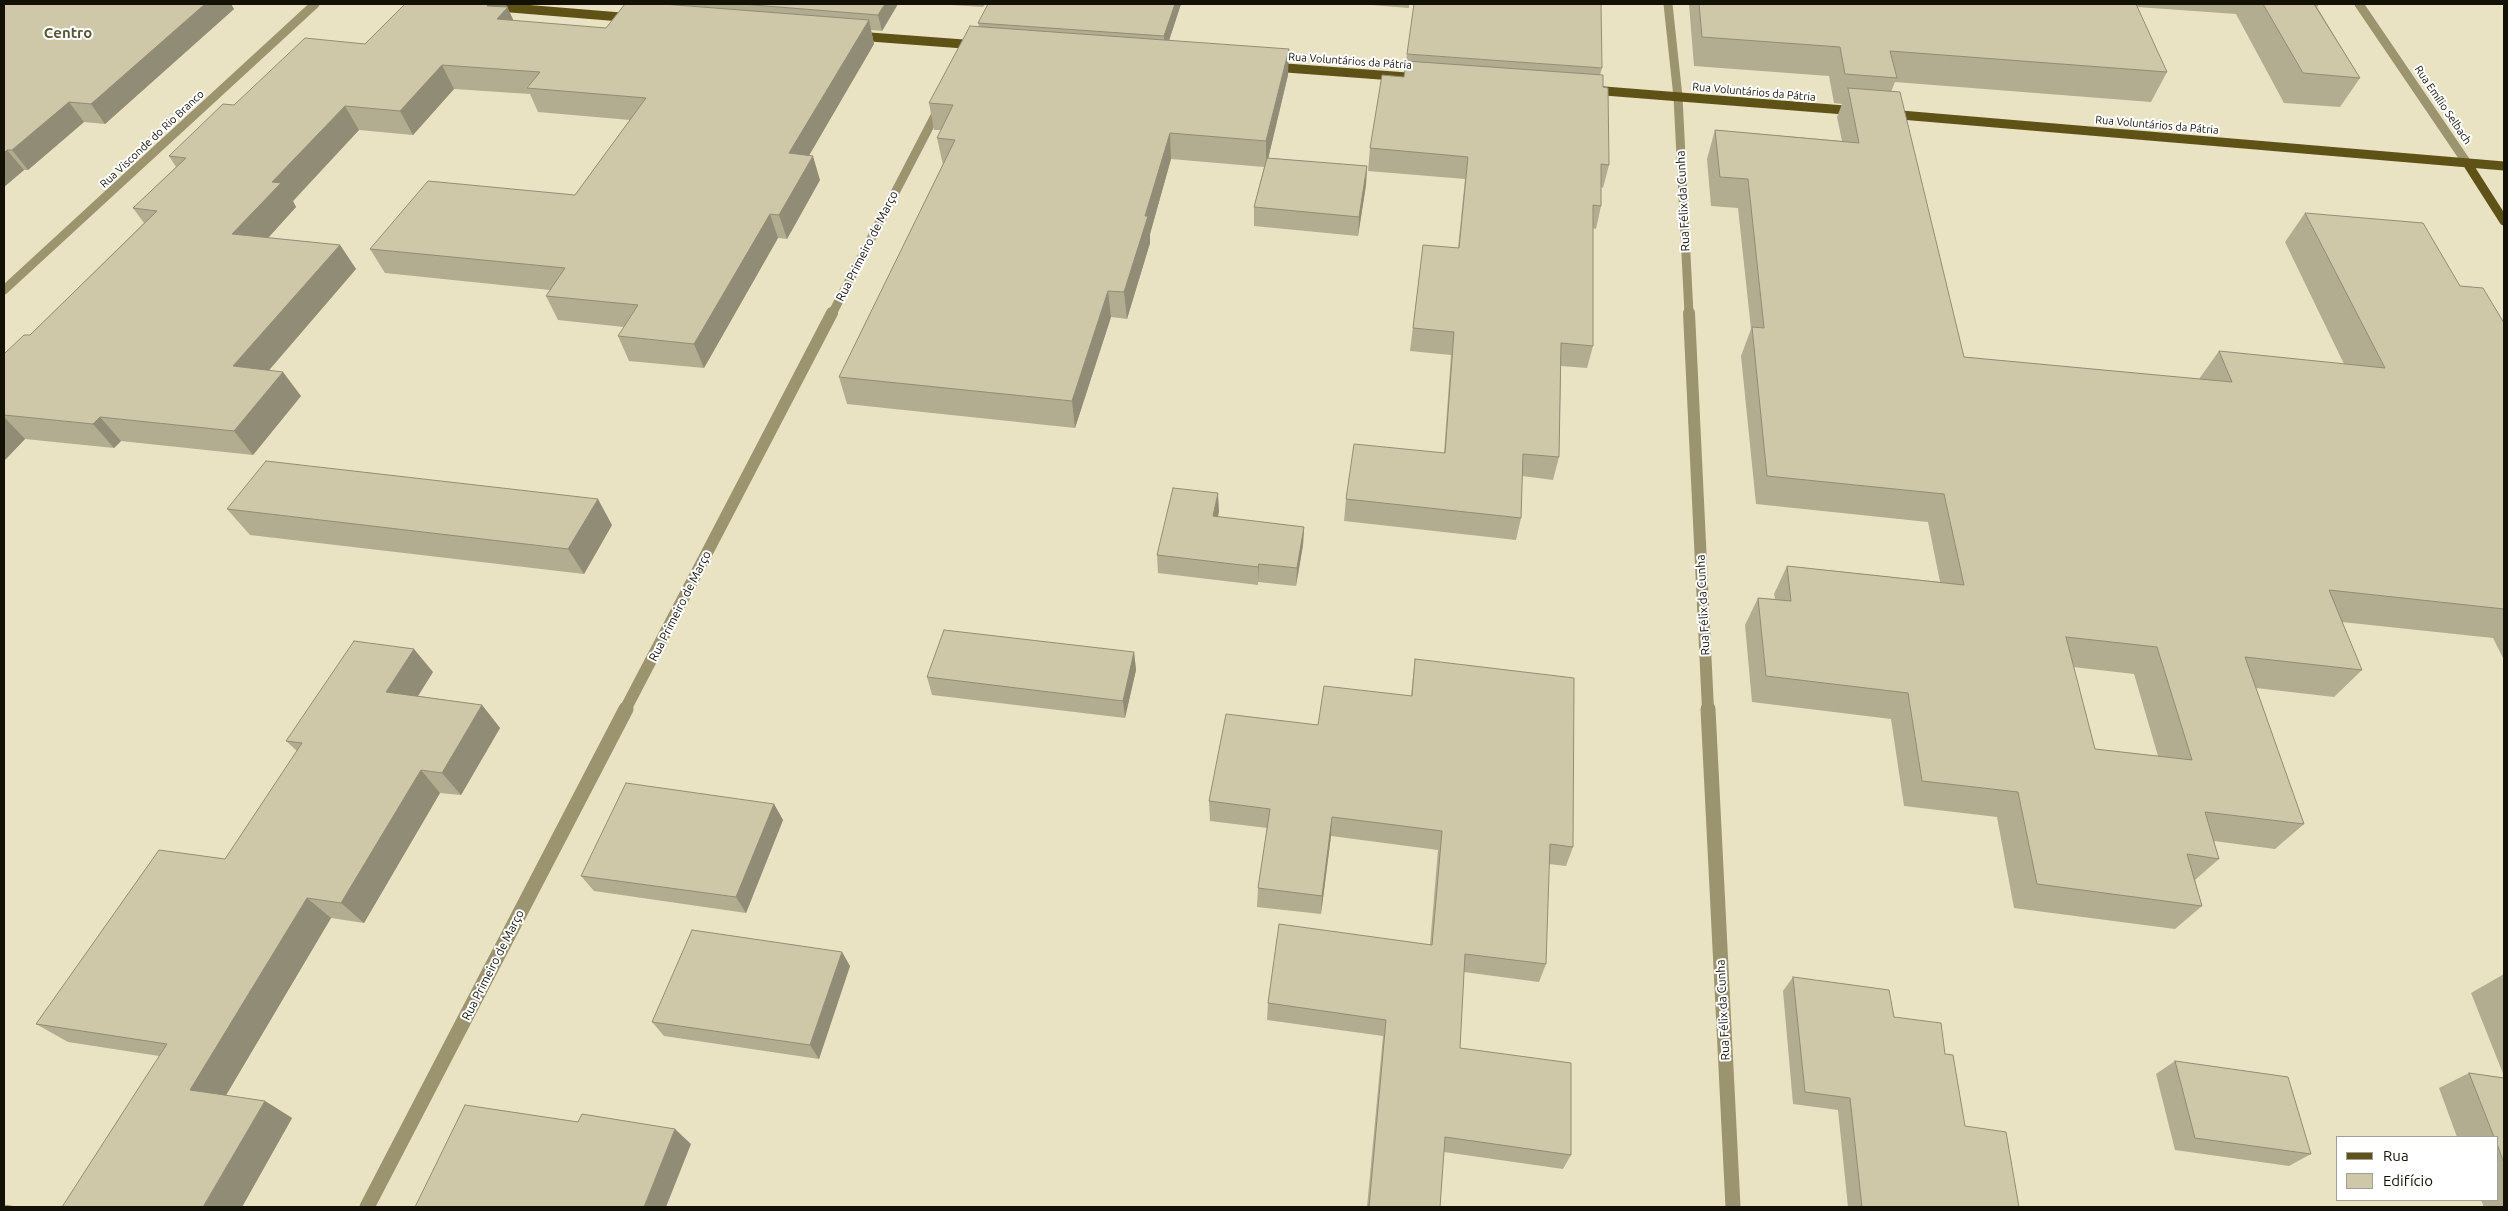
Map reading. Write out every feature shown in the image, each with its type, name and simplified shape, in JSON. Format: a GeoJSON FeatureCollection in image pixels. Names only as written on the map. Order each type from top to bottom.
{"type":"FeatureCollection","features":[{"type":"Feature","properties":{"kind":"main road"},"geometry":{"type":"LineString","coordinates":[[462,4],[640,18]]}},
{"type":"Feature","properties":{"kind":"main road"},"geometry":{"type":"LineString","coordinates":[[848,35],[970,49],[992,46]]}},
{"type":"Feature","properties":{"kind":"main road","name":"Rua Voluntários da Pátria"},"geometry":{"type":"LineString","coordinates":[[1259,66],[1427,78]]}},
{"type":"Feature","properties":{"kind":"main road","name":"Rua Voluntários da Pátria"},"geometry":{"type":"LineString","coordinates":[[1581,90],[1678,96],[2504,166]]}},
{"type":"Feature","properties":{"kind":"main road","name":"Rua Emílio Selbach"},"geometry":{"type":"LineString","coordinates":[[2467,163],[2504,221]]}},
{"type":"Feature","properties":{"kind":"street","name":"Rua Visconde do Rio Branco"},"geometry":{"type":"LineString","coordinates":[[4,290],[315,4]]}},
{"type":"Feature","properties":{"kind":"street","name":"Rua Félix da Cunha"},"geometry":{"type":"LineString","coordinates":[[1668,4],[1678,96],[1733,1207]]}},
{"type":"Feature","properties":{"kind":"street","name":"Rua Emílio Selbach"},"geometry":{"type":"LineString","coordinates":[[2359,4],[2467,163]]}},
{"type":"Feature","properties":{"kind":"street"},"geometry":{"type":"LineString","coordinates":[[970,49],[980,28]]}},
{"type":"Feature","properties":{"kind":"street","name":"Rua Primeiro de Março"},"geometry":{"type":"LineString","coordinates":[[367,1207],[944,98]]}},
{"type":"Feature","properties":{"kind":"building"},"geometry":{"type":"Polygon","coordinates":[[[4,4],[205,4],[91,104],[69,102],[12,150],[7,150],[4,153],[4,4]]]}},
{"type":"Feature","properties":{"kind":"building"},"geometry":{"type":"Polygon","coordinates":[[[405,4],[488,4],[487,6],[508,7],[497,19],[606,28],[625,4],[663,4],[869,20],[789,153],[813,156],[779,215],[770,214],[694,344],[618,336],[638,305],[546,296],[565,268],[370,249],[428,181],[575,195],[646,98],[527,88],[540,72],[442,65],[400,111],[345,106],[272,182],[281,183],[232,234],[340,245],[233,366],[283,372],[234,431],[100,417],[93,424],[4,415],[4,354],[24,335],[30,335],[157,211],[133,208],[186,158],[169,156],[223,104],[234,105],[305,38],[365,44],[405,4]]]}},
{"type":"Feature","properties":{"kind":"building"},"geometry":{"type":"Polygon","coordinates":[[[741,4],[885,4],[878,15],[741,4]]]}},
{"type":"Feature","properties":{"kind":"building"},"geometry":{"type":"Polygon","coordinates":[[[988,4],[1175,4],[1164,36],[978,23],[988,4]]]}},
{"type":"Feature","properties":{"kind":"building"},"geometry":{"type":"Polygon","coordinates":[[[1414,4],[1601,4],[1602,68],[1407,54],[1414,4]]]}},
{"type":"Feature","properties":{"kind":"building"},"geometry":{"type":"Polygon","coordinates":[[[1699,4],[2136,4],[2167,72],[1890,51],[1897,78],[1845,74],[1840,47],[1702,37],[1699,4]]]}},
{"type":"Feature","properties":{"kind":"building"},"geometry":{"type":"Polygon","coordinates":[[[2263,4],[2314,4],[2360,78],[2303,73],[2263,4]]]}},
{"type":"Feature","properties":{"kind":"building"},"geometry":{"type":"Polygon","coordinates":[[[970,26],[1289,49],[1266,141],[1170,133],[1145,216],[1148,216],[1124,292],[1108,291],[1072,401],[839,377],[955,140],[937,138],[953,105],[929,103],[970,26]]]}},
{"type":"Feature","properties":{"kind":"building"},"geometry":{"type":"Polygon","coordinates":[[[1406,61],[1603,75],[1603,87],[1608,88],[1609,165],[1601,164],[1601,206],[1593,205],[1593,346],[1561,343],[1559,457],[1523,454],[1521,518],[1346,499],[1354,444],[1445,453],[1454,332],[1413,328],[1423,245],[1459,248],[1468,157],[1370,148],[1382,75],[1404,77],[1406,61]]]}},
{"type":"Feature","properties":{"kind":"building"},"geometry":{"type":"Polygon","coordinates":[[[1848,88],[1900,92],[1964,357],[2232,382],[2219,351],[2385,368],[2305,213],[2423,223],[2460,286],[2483,288],[2504,323],[2504,609],[2329,590],[2362,670],[2245,657],[2304,824],[2205,812],[2219,859],[2187,854],[2202,906],[2037,884],[2018,792],[1922,781],[1908,693],[1766,676],[1758,598],[1791,601],[1787,566],[1964,585],[1944,494],[1767,476],[1752,327],[1764,328],[1748,179],[1720,177],[1715,130],[1859,143],[1848,88]],[[2066,637],[2095,749],[2192,760],[2157,647],[2066,637]]]}},
{"type":"Feature","properties":{"kind":"building"},"geometry":{"type":"Polygon","coordinates":[[[1267,158],[1367,166],[1359,217],[1254,207],[1267,158]]]}},
{"type":"Feature","properties":{"kind":"building"},"geometry":{"type":"Polygon","coordinates":[[[266,461],[598,499],[568,549],[227,509],[266,461]]]}},
{"type":"Feature","properties":{"kind":"building"},"geometry":{"type":"Polygon","coordinates":[[[1173,488],[1218,493],[1213,516],[1304,527],[1297,568],[1259,564],[1258,567],[1157,555],[1173,488]]]}},
{"type":"Feature","properties":{"kind":"building"},"geometry":{"type":"Polygon","coordinates":[[[944,630],[1134,652],[1123,701],[927,677],[944,630]]]}},
{"type":"Feature","properties":{"kind":"building"},"geometry":{"type":"Polygon","coordinates":[[[354,641],[414,649],[386,692],[482,705],[442,773],[421,770],[341,903],[307,898],[190,1090],[265,1101],[203,1207],[62,1207],[167,1044],[36,1024],[159,850],[225,859],[302,743],[286,741],[354,641]]]}},
{"type":"Feature","properties":{"kind":"building"},"geometry":{"type":"Polygon","coordinates":[[[1415,659],[1574,678],[1573,847],[1550,844],[1546,964],[1465,954],[1460,1048],[1571,1063],[1571,1155],[1445,1137],[1440,1207],[1369,1207],[1386,1020],[1268,1003],[1279,924],[1432,945],[1442,831],[1332,817],[1322,896],[1258,888],[1270,809],[1209,801],[1226,714],[1318,725],[1324,686],[1412,696],[1415,659]]]}},
{"type":"Feature","properties":{"kind":"building"},"geometry":{"type":"Polygon","coordinates":[[[626,783],[774,804],[736,897],[581,876],[626,783]]]}},
{"type":"Feature","properties":{"kind":"building"},"geometry":{"type":"Polygon","coordinates":[[[692,930],[842,952],[810,1045],[652,1022],[692,930]]]}},
{"type":"Feature","properties":{"kind":"building"},"geometry":{"type":"Polygon","coordinates":[[[1793,977],[1889,990],[1894,1017],[1941,1023],[1945,1054],[1953,1055],[1965,1126],[2006,1132],[2019,1207],[1862,1207],[1850,1098],[1805,1092],[1793,977]]]}},
{"type":"Feature","properties":{"kind":"building"},"geometry":{"type":"Polygon","coordinates":[[[2175,1061],[2288,1077],[2311,1154],[2195,1138],[2175,1061]]]}},
{"type":"Feature","properties":{"kind":"building"},"geometry":{"type":"Polygon","coordinates":[[[2469,1073],[2504,1078],[2504,1163],[2498,1147],[2498,1136],[2494,1136],[2469,1073]]]}},
{"type":"Feature","properties":{"kind":"building"},"geometry":{"type":"Polygon","coordinates":[[[465,1105],[578,1122],[582,1114],[675,1129],[644,1207],[415,1207],[465,1105]]]}},
{"type":"Feature","properties":{"kind":"district","name":"Centro"},"geometry":{"type":"Point","coordinates":[68,33]}}]}
